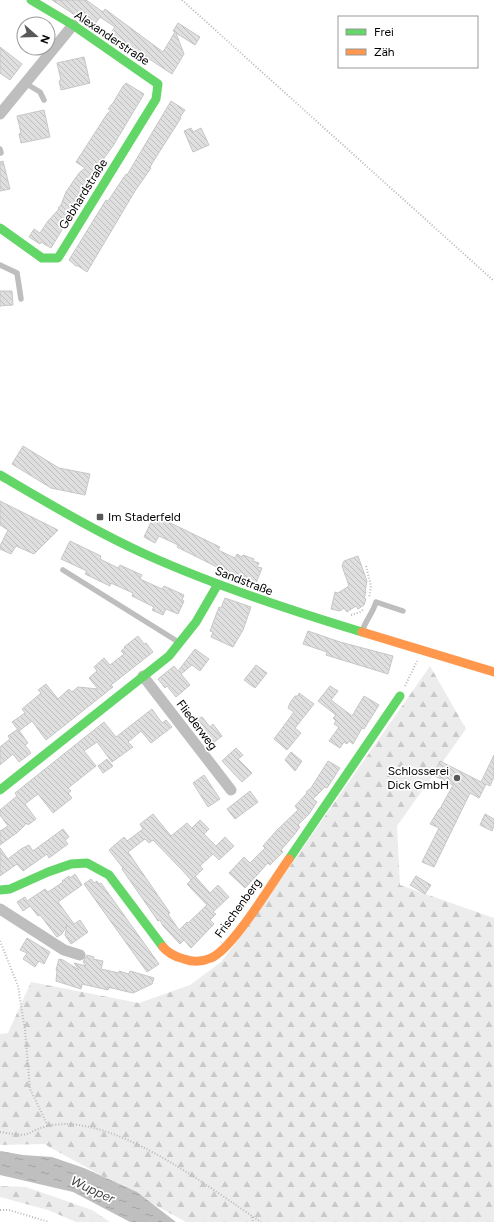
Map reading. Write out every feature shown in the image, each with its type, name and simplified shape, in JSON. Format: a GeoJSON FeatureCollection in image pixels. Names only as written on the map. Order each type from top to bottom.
{"type":"FeatureCollection","features":[{"type":"Feature","properties":{"kind":"street","name":"Alexanderstraße"},"geometry":{"type":"LineString","coordinates":[[31,0],[73,25],[158,84]]}},
{"type":"Feature","properties":{"kind":"street"},"geometry":{"type":"LineString","coordinates":[[0,114],[73,25]]}},
{"type":"Feature","properties":{"kind":"street","name":"Gebhardstraße"},"geometry":{"type":"LineString","coordinates":[[0,228],[42,258],[58,258],[156,99],[158,84]]}},
{"type":"Feature","properties":{"kind":"street","name":"Sandstraße"},"geometry":{"type":"LineString","coordinates":[[0,475],[95,529],[167,564],[272,605],[494,672]]}},
{"type":"Feature","properties":{"kind":"street"},"geometry":{"type":"LineString","coordinates":[[0,790],[169,656],[180,644],[211,599],[218,584]]}},
{"type":"Feature","properties":{"kind":"street","name":"Fliederweg"},"geometry":{"type":"LineString","coordinates":[[143,676],[231,790]]}},
{"type":"Feature","properties":{"kind":"street","name":"Frischenberg"},"geometry":{"type":"LineString","coordinates":[[0,890],[10,889],[48,872],[71,864],[87,863],[109,875],[164,949],[176,957],[188,960],[200,961],[213,958],[227,947],[400,696]]}},
{"type":"Feature","properties":{"kind":"street"},"geometry":{"type":"LineString","coordinates":[[0,910],[64,950],[80,955]]}},
{"type":"Feature","properties":{"kind":"lane"},"geometry":{"type":"LineString","coordinates":[[25,83],[40,92],[44,100]]}},
{"type":"Feature","properties":{"kind":"lane"},"geometry":{"type":"LineString","coordinates":[[0,265],[17,272],[21,299]]}},
{"type":"Feature","properties":{"kind":"lane"},"geometry":{"type":"LineString","coordinates":[[63,570],[180,644]]}},
{"type":"Feature","properties":{"kind":"lane"},"geometry":{"type":"LineString","coordinates":[[362,632],[376,602],[403,611]]}},
{"type":"Feature","properties":{"kind":"path"},"geometry":{"type":"LineString","coordinates":[[182,0],[494,281]]}},
{"type":"Feature","properties":{"kind":"path"},"geometry":{"type":"LineString","coordinates":[[366,566],[371,586],[369,599]]}},
{"type":"Feature","properties":{"kind":"path"},"geometry":{"type":"LineString","coordinates":[[346,614],[352,615],[360,612],[368,605]]}},
{"type":"Feature","properties":{"kind":"path"},"geometry":{"type":"LineString","coordinates":[[400,696],[423,650]]}},
{"type":"Feature","properties":{"kind":"path"},"geometry":{"type":"LineString","coordinates":[[0,941],[18,986],[25,1030],[30,1089],[48,1126]]}},
{"type":"Feature","properties":{"kind":"path"},"geometry":{"type":"LineString","coordinates":[[0,1132],[26,1134],[48,1126],[67,1124],[96,1128],[116,1135],[169,1163],[260,1222]]}},
{"type":"Feature","properties":{"kind":"path"},"geometry":{"type":"LineString","coordinates":[[0,1210],[9,1210],[49,1222]]}},
{"type":"Feature","properties":{"kind":"path"},"geometry":{"type":"LineString","coordinates":[[252,1216],[253,1222]]}},
{"type":"Feature","properties":{"kind":"green space"},"geometry":{"type":"Polygon","coordinates":[[[430,666],[466,729],[397,826],[400,885],[494,918],[494,1222],[186,1222],[44,1144],[0,1145],[0,1034],[8,1033],[31,982],[139,1003],[190,985],[221,962],[244,932],[430,666]]]}},
{"type":"Feature","properties":{"kind":"green space"},"geometry":{"type":"Polygon","coordinates":[[[0,1186],[26,1187],[92,1210],[110,1222],[76,1222],[48,1210],[0,1197],[0,1186]]]}},
{"type":"Feature","properties":{"kind":"water","name":"Wupper"},"geometry":{"type":"Polygon","coordinates":[[[0,1151],[23,1155],[52,1157],[84,1168],[137,1192],[176,1222],[130,1222],[73,1192],[0,1175],[0,1151]]]}},
{"type":"Feature","properties":{"kind":"building"},"geometry":{"type":"Polygon","coordinates":[[[52,0],[86,0],[103,12],[105,9],[163,52],[175,32],[173,31],[178,23],[200,37],[195,45],[176,33],[184,54],[172,74],[122,41],[121,43],[110,34],[115,27],[100,17],[93,27],[52,0]]]}},
{"type":"Feature","properties":{"kind":"building"},"geometry":{"type":"Polygon","coordinates":[[[0,47],[22,64],[10,80],[0,73],[0,47]]]}},
{"type":"Feature","properties":{"kind":"building"},"geometry":{"type":"Polygon","coordinates":[[[84,57],[90,83],[61,90],[59,81],[61,80],[57,63],[84,57]]]}},
{"type":"Feature","properties":{"kind":"building"},"geometry":{"type":"Polygon","coordinates":[[[126,83],[144,94],[113,146],[99,165],[93,178],[51,248],[41,242],[40,244],[29,237],[34,229],[40,233],[59,209],[58,208],[61,205],[66,192],[79,173],[85,168],[76,162],[111,110],[108,109],[126,83]]]}},
{"type":"Feature","properties":{"kind":"building"},"geometry":{"type":"Polygon","coordinates":[[[171,101],[185,110],[87,272],[69,260],[106,200],[108,201],[126,174],[127,175],[171,101]]]}},
{"type":"Feature","properties":{"kind":"building"},"geometry":{"type":"Polygon","coordinates":[[[44,110],[50,137],[21,143],[19,134],[21,133],[17,116],[44,110]]]}},
{"type":"Feature","properties":{"kind":"building"},"geometry":{"type":"Polygon","coordinates":[[[191,128],[193,132],[201,128],[209,145],[193,152],[184,131],[191,128]]]}},
{"type":"Feature","properties":{"kind":"building"},"geometry":{"type":"Polygon","coordinates":[[[3,161],[10,189],[0,191],[0,162],[3,161]]]}},
{"type":"Feature","properties":{"kind":"building"},"geometry":{"type":"Polygon","coordinates":[[[0,291],[12,291],[13,305],[0,306],[0,291]]]}},
{"type":"Feature","properties":{"kind":"building"},"geometry":{"type":"Polygon","coordinates":[[[23,446],[59,468],[90,474],[85,495],[51,488],[12,464],[23,446]]]}},
{"type":"Feature","properties":{"kind":"building"},"geometry":{"type":"Polygon","coordinates":[[[0,501],[58,530],[34,554],[16,546],[11,554],[0,549],[8,530],[0,525],[0,501]]]}},
{"type":"Feature","properties":{"kind":"building"},"geometry":{"type":"Polygon","coordinates":[[[156,516],[220,547],[218,550],[235,558],[237,554],[242,557],[243,555],[254,559],[253,561],[259,563],[257,567],[262,568],[256,583],[223,570],[177,547],[178,545],[159,536],[155,543],[144,537],[153,518],[154,519],[156,516]]]}},
{"type":"Feature","properties":{"kind":"building"},"geometry":{"type":"Polygon","coordinates":[[[70,541],[101,556],[100,559],[118,568],[120,565],[142,575],[140,579],[162,589],[164,586],[184,595],[182,600],[184,601],[178,614],[166,609],[163,615],[152,610],[154,607],[132,596],[133,593],[111,583],[110,586],[85,574],[87,571],[61,559],[70,541]]]}},
{"type":"Feature","properties":{"kind":"building"},"geometry":{"type":"Polygon","coordinates":[[[358,556],[367,581],[364,598],[366,599],[364,605],[358,609],[356,606],[347,612],[344,608],[340,611],[331,609],[335,592],[338,593],[349,586],[342,566],[344,561],[358,556]]]}},
{"type":"Feature","properties":{"kind":"building"},"geometry":{"type":"Polygon","coordinates":[[[225,598],[251,607],[243,630],[233,647],[211,637],[213,632],[210,631],[219,607],[221,608],[225,598]]]}},
{"type":"Feature","properties":{"kind":"building"},"geometry":{"type":"Polygon","coordinates":[[[308,631],[340,642],[393,656],[388,674],[326,655],[327,652],[303,644],[308,631]]]}},
{"type":"Feature","properties":{"kind":"building"},"geometry":{"type":"Polygon","coordinates":[[[138,636],[153,652],[111,685],[113,687],[46,740],[32,721],[19,731],[12,722],[25,713],[22,709],[41,693],[38,690],[46,684],[58,699],[69,689],[72,692],[78,687],[98,689],[89,678],[97,671],[94,667],[104,658],[110,665],[124,654],[121,651],[125,648],[124,647],[138,636]]]}},
{"type":"Feature","properties":{"kind":"building"},"geometry":{"type":"Polygon","coordinates":[[[195,649],[209,659],[200,671],[192,665],[181,674],[190,685],[176,697],[167,686],[165,688],[158,679],[174,666],[178,671],[195,649]]]}},
{"type":"Feature","properties":{"kind":"building"},"geometry":{"type":"Polygon","coordinates":[[[256,665],[267,673],[255,688],[244,680],[256,665]]]}},
{"type":"Feature","properties":{"kind":"building"},"geometry":{"type":"Polygon","coordinates":[[[330,686],[338,691],[331,700],[352,716],[364,696],[379,705],[364,729],[362,728],[353,744],[349,741],[347,744],[344,742],[340,748],[329,741],[339,727],[334,724],[336,721],[333,718],[336,715],[318,701],[330,686]]]}},
{"type":"Feature","properties":{"kind":"building"},"geometry":{"type":"Polygon","coordinates":[[[299,693],[314,704],[295,728],[301,733],[287,750],[274,739],[294,712],[288,708],[295,696],[298,696],[299,693]]]}},
{"type":"Feature","properties":{"kind":"building"},"geometry":{"type":"Polygon","coordinates":[[[152,709],[162,723],[166,720],[172,727],[151,743],[141,731],[128,742],[133,747],[112,762],[97,742],[84,751],[96,766],[68,788],[71,791],[68,793],[72,798],[53,813],[38,794],[25,804],[36,819],[28,825],[27,823],[18,832],[0,845],[0,831],[8,826],[0,815],[0,810],[17,796],[15,793],[104,722],[116,737],[152,709]]]}},
{"type":"Feature","properties":{"kind":"building"},"geometry":{"type":"Polygon","coordinates":[[[202,717],[210,727],[213,724],[222,736],[209,746],[191,722],[202,717]]]}},
{"type":"Feature","properties":{"kind":"building"},"geometry":{"type":"Polygon","coordinates":[[[18,729],[28,743],[25,745],[31,753],[19,762],[13,754],[0,765],[0,747],[10,739],[8,736],[18,729]]]}},
{"type":"Feature","properties":{"kind":"building"},"geometry":{"type":"Polygon","coordinates":[[[236,748],[243,755],[238,759],[252,773],[242,782],[222,761],[236,748]]]}},
{"type":"Feature","properties":{"kind":"building"},"geometry":{"type":"Polygon","coordinates":[[[291,752],[302,761],[295,771],[285,760],[291,752]]]}},
{"type":"Feature","properties":{"kind":"building"},"geometry":{"type":"Polygon","coordinates":[[[494,755],[494,777],[490,786],[486,784],[479,798],[470,793],[434,867],[422,862],[439,828],[430,824],[453,785],[433,775],[440,761],[481,782],[494,755]]]}},
{"type":"Feature","properties":{"kind":"building"},"geometry":{"type":"Polygon","coordinates":[[[107,759],[113,766],[103,773],[98,766],[107,759]]]}},
{"type":"Feature","properties":{"kind":"building"},"geometry":{"type":"Polygon","coordinates":[[[328,761],[340,768],[327,788],[325,787],[313,799],[317,802],[309,814],[298,825],[300,827],[294,835],[281,850],[283,852],[270,865],[268,863],[245,888],[229,873],[244,857],[250,863],[265,848],[263,846],[298,810],[295,806],[311,788],[328,761]]]}},
{"type":"Feature","properties":{"kind":"building"},"geometry":{"type":"Polygon","coordinates":[[[204,775],[220,799],[208,807],[193,783],[204,775]]]}},
{"type":"Feature","properties":{"kind":"building"},"geometry":{"type":"Polygon","coordinates":[[[250,791],[258,802],[235,819],[227,809],[250,791]]]}},
{"type":"Feature","properties":{"kind":"building"},"geometry":{"type":"Polygon","coordinates":[[[153,814],[171,836],[187,823],[192,828],[200,820],[209,829],[204,834],[216,846],[225,837],[234,846],[219,860],[213,854],[200,866],[203,869],[195,876],[210,893],[218,885],[229,897],[213,912],[216,914],[210,920],[214,924],[191,948],[184,940],[180,944],[163,926],[160,920],[158,921],[122,869],[123,868],[109,850],[124,837],[127,841],[143,829],[140,824],[153,814]],[[145,839],[128,852],[170,913],[168,914],[179,930],[207,905],[187,884],[191,880],[182,870],[153,840],[149,843],[145,839]]]}},
{"type":"Feature","properties":{"kind":"building"},"geometry":{"type":"Polygon","coordinates":[[[485,814],[494,819],[492,831],[480,825],[485,814]]]}},
{"type":"Feature","properties":{"kind":"building"},"geometry":{"type":"Polygon","coordinates":[[[63,829],[69,837],[65,840],[68,844],[49,858],[47,854],[23,871],[17,864],[0,876],[0,848],[8,859],[29,845],[33,851],[63,829]]]}},
{"type":"Feature","properties":{"kind":"building"},"geometry":{"type":"Polygon","coordinates":[[[75,874],[82,885],[58,902],[74,924],[80,920],[88,932],[71,944],[65,935],[67,925],[62,934],[57,937],[40,915],[38,916],[30,906],[23,911],[17,902],[25,897],[27,901],[45,889],[48,892],[69,876],[70,878],[75,874]]]}},
{"type":"Feature","properties":{"kind":"building"},"geometry":{"type":"Polygon","coordinates":[[[416,876],[431,885],[425,894],[410,885],[416,876]]]}},
{"type":"Feature","properties":{"kind":"building"},"geometry":{"type":"Polygon","coordinates":[[[91,879],[94,883],[97,881],[99,884],[101,883],[159,964],[147,972],[84,884],[91,879]]]}},
{"type":"Feature","properties":{"kind":"building"},"geometry":{"type":"Polygon","coordinates":[[[27,938],[50,952],[44,964],[39,961],[35,967],[23,959],[27,953],[20,950],[27,938]]]}},
{"type":"Feature","properties":{"kind":"building"},"geometry":{"type":"Polygon","coordinates":[[[87,955],[94,957],[93,959],[103,961],[101,969],[129,974],[130,971],[144,975],[154,978],[152,984],[133,993],[107,987],[109,988],[108,990],[82,984],[81,989],[56,981],[56,970],[59,959],[79,970],[74,963],[86,966],[83,962],[87,955]]]}},
{"type":"Feature","properties":{"kind":"traffic: fast"},"geometry":{"type":"LineString","coordinates":[[0,228],[42,258],[58,258],[156,99],[158,84],[73,25],[31,0]]}},
{"type":"Feature","properties":{"kind":"traffic: fast"},"geometry":{"type":"LineString","coordinates":[[0,475],[54,507],[147,555],[199,577],[253,597],[362,632]]}},
{"type":"Feature","properties":{"kind":"traffic: fast"},"geometry":{"type":"LineString","coordinates":[[0,790],[169,656],[196,622],[218,584]]}},
{"type":"Feature","properties":{"kind":"traffic: fast"},"geometry":{"type":"LineString","coordinates":[[289,859],[400,696]]}},
{"type":"Feature","properties":{"kind":"traffic: fast"},"geometry":{"type":"LineString","coordinates":[[0,890],[10,889],[48,872],[71,864],[87,863],[109,875],[163,947]]}},
{"type":"Feature","properties":{"kind":"traffic: slow"},"geometry":{"type":"LineString","coordinates":[[362,632],[494,672]]}},
{"type":"Feature","properties":{"kind":"traffic: slow"},"geometry":{"type":"LineString","coordinates":[[163,947],[175,956],[194,961],[201,961],[211,958],[220,952],[241,929],[289,859]]}},
{"type":"Feature","properties":{"kind":"place","name":"Im Staderfeld"},"geometry":{"type":"Point","coordinates":[100,517]}},
{"type":"Feature","properties":{"kind":"place","name":"Schlosserei Dick GmbH"},"geometry":{"type":"Point","coordinates":[457,778]}}]}
